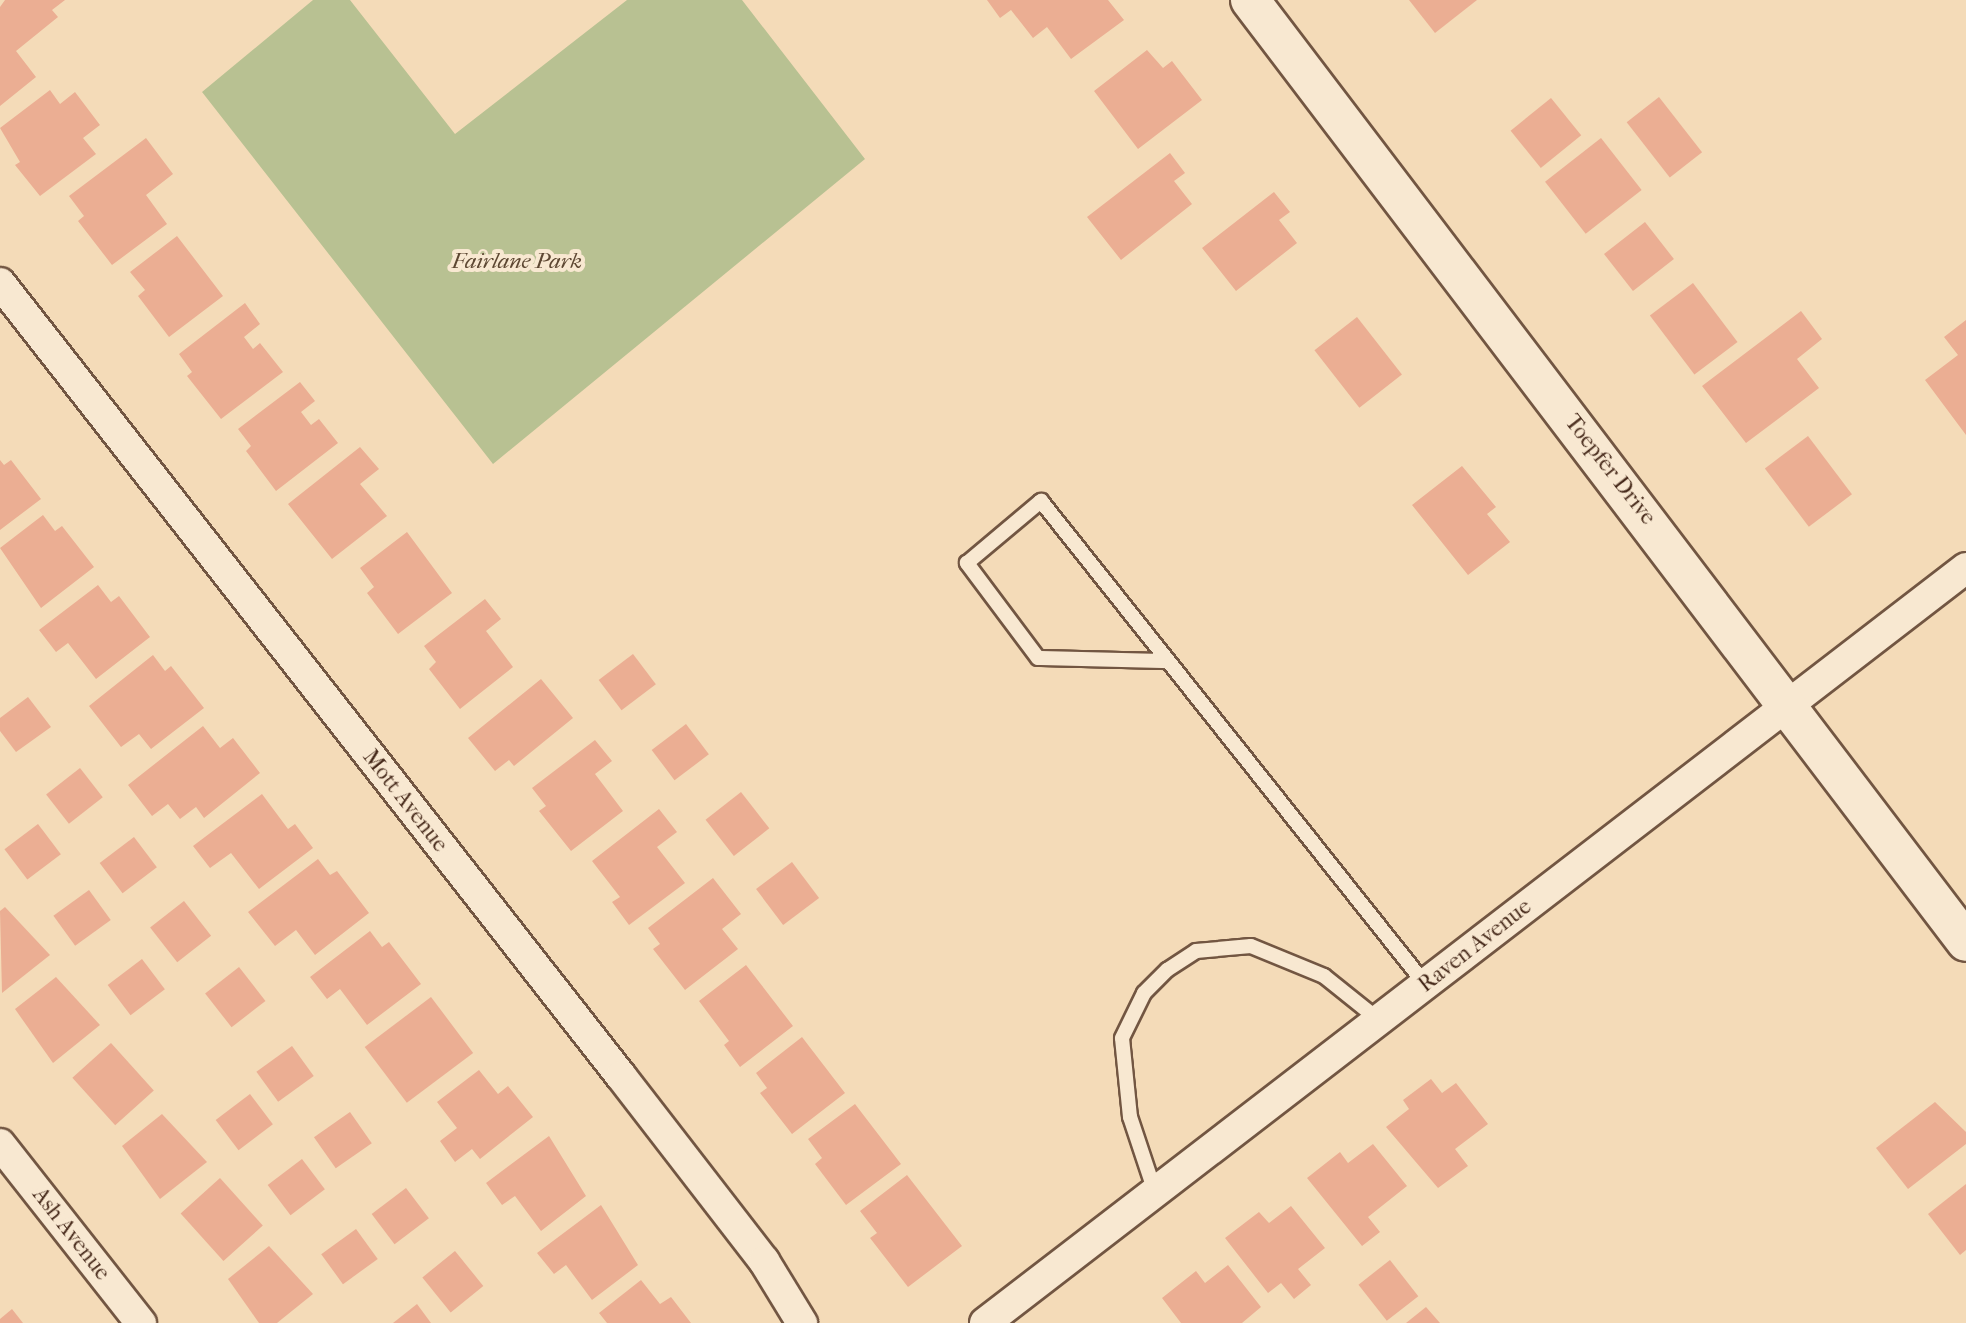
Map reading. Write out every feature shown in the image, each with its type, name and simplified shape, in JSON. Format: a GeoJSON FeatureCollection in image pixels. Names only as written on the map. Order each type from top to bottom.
{"type":"FeatureCollection","features":[{"type":"Feature","properties":{"kind":"street","name":"Toepfer Drive"},"geometry":{"type":"LineString","coordinates":[[1250,0],[1966,942]]}},
{"type":"Feature","properties":{"kind":"street","name":"Mott Avenue"},"geometry":{"type":"LineString","coordinates":[[0,283],[764,1261],[802,1323]]}},
{"type":"Feature","properties":{"kind":"street","name":"Raven Avenue"},"geometry":{"type":"LineString","coordinates":[[985,1323],[1966,568]]}},
{"type":"Feature","properties":{"kind":"street","name":"Ash Avenue"},"geometry":{"type":"LineString","coordinates":[[0,1144],[141,1323]]}},
{"type":"Feature","properties":{"kind":"lane"},"geometry":{"type":"LineString","coordinates":[[1165,661],[1038,658],[967,563],[1041,501],[1165,661],[1425,984]]}},
{"type":"Feature","properties":{"kind":"lane"},"geometry":{"type":"LineString","coordinates":[[1155,1192],[1130,1117],[1122,1038],[1144,993],[1167,970],[1196,951],[1251,946],[1324,976],[1379,1020]]}},
{"type":"Feature","properties":{"kind":"green space","name":"Fairlane Park"},"geometry":{"type":"Polygon","coordinates":[[[313,0],[350,0],[455,134],[627,0],[742,0],[865,159],[493,464],[202,92],[313,0]]]}},
{"type":"Feature","properties":{"kind":"building"},"geometry":{"type":"Polygon","coordinates":[[[5,0],[65,0],[52,10],[58,17],[16,51],[36,77],[0,106],[0,7],[5,0]]]}},
{"type":"Feature","properties":{"kind":"building"},"geometry":{"type":"Polygon","coordinates":[[[987,0],[1108,0],[1124,20],[1071,59],[1047,27],[1033,38],[1011,10],[1000,18],[987,0]]]}},
{"type":"Feature","properties":{"kind":"building"},"geometry":{"type":"Polygon","coordinates":[[[1409,0],[1477,0],[1435,33],[1409,0]]]}},
{"type":"Feature","properties":{"kind":"building"},"geometry":{"type":"Polygon","coordinates":[[[1147,50],[1163,68],[1172,61],[1202,100],[1138,149],[1094,91],[1147,50]]]}},
{"type":"Feature","properties":{"kind":"building"},"geometry":{"type":"Polygon","coordinates":[[[50,90],[60,104],[75,92],[100,125],[83,138],[96,154],[40,196],[15,165],[20,162],[0,128],[50,90]]]}},
{"type":"Feature","properties":{"kind":"building"},"geometry":{"type":"Polygon","coordinates":[[[1659,97],[1702,152],[1670,177],[1627,122],[1659,97]]]}},
{"type":"Feature","properties":{"kind":"building"},"geometry":{"type":"Polygon","coordinates":[[[1551,98],[1581,135],[1541,168],[1511,131],[1551,98]]]}},
{"type":"Feature","properties":{"kind":"building"},"geometry":{"type":"Polygon","coordinates":[[[146,138],[173,174],[146,195],[167,224],[112,265],[78,221],[84,216],[69,196],[146,138]]]}},
{"type":"Feature","properties":{"kind":"building"},"geometry":{"type":"Polygon","coordinates":[[[1601,138],[1642,190],[1586,234],[1545,182],[1601,138]]]}},
{"type":"Feature","properties":{"kind":"building"},"geometry":{"type":"Polygon","coordinates":[[[1170,153],[1185,173],[1174,181],[1192,204],[1121,260],[1087,217],[1170,153]]]}},
{"type":"Feature","properties":{"kind":"building"},"geometry":{"type":"Polygon","coordinates":[[[1274,192],[1290,212],[1279,220],[1297,243],[1236,291],[1202,248],[1274,192]]]}},
{"type":"Feature","properties":{"kind":"building"},"geometry":{"type":"Polygon","coordinates":[[[1645,222],[1674,259],[1633,291],[1604,254],[1645,222]]]}},
{"type":"Feature","properties":{"kind":"building"},"geometry":{"type":"Polygon","coordinates":[[[177,236],[223,296],[169,337],[138,296],[145,290],[130,272],[177,236]]]}},
{"type":"Feature","properties":{"kind":"building"},"geometry":{"type":"Polygon","coordinates":[[[1693,283],[1738,342],[1694,375],[1650,315],[1693,283]]]}},
{"type":"Feature","properties":{"kind":"building"},"geometry":{"type":"Polygon","coordinates":[[[245,303],[260,324],[244,337],[253,349],[260,343],[283,372],[221,419],[187,376],[192,372],[179,354],[245,303]]]}},
{"type":"Feature","properties":{"kind":"building"},"geometry":{"type":"Polygon","coordinates":[[[1801,311],[1822,339],[1797,359],[1819,388],[1746,443],[1702,386],[1801,311]]]}},
{"type":"Feature","properties":{"kind":"building"},"geometry":{"type":"Polygon","coordinates":[[[1357,317],[1402,375],[1359,408],[1314,350],[1357,317]]]}},
{"type":"Feature","properties":{"kind":"building"},"geometry":{"type":"Polygon","coordinates":[[[1966,320],[1966,435],[1925,380],[1958,355],[1944,337],[1966,320]]]}},
{"type":"Feature","properties":{"kind":"building"},"geometry":{"type":"Polygon","coordinates":[[[300,382],[315,401],[301,412],[311,425],[319,419],[338,443],[276,491],[246,451],[251,446],[238,429],[300,382]]]}},
{"type":"Feature","properties":{"kind":"building"},"geometry":{"type":"Polygon","coordinates":[[[1808,436],[1852,494],[1809,527],[1765,468],[1808,436]]]}},
{"type":"Feature","properties":{"kind":"building"},"geometry":{"type":"Polygon","coordinates":[[[360,447],[379,469],[360,484],[387,516],[332,559],[288,504],[360,447]]]}},
{"type":"Feature","properties":{"kind":"building"},"geometry":{"type":"Polygon","coordinates":[[[0,460],[4,465],[11,460],[41,499],[0,530],[0,460]]]}},
{"type":"Feature","properties":{"kind":"building"},"geometry":{"type":"Polygon","coordinates":[[[1462,466],[1496,507],[1487,514],[1510,542],[1468,575],[1412,505],[1462,466]]]}},
{"type":"Feature","properties":{"kind":"building"},"geometry":{"type":"Polygon","coordinates":[[[43,515],[55,531],[62,526],[94,567],[41,608],[0,548],[43,515]]]}},
{"type":"Feature","properties":{"kind":"building"},"geometry":{"type":"Polygon","coordinates":[[[407,532],[452,593],[398,634],[367,593],[374,587],[360,568],[407,532]]]}},
{"type":"Feature","properties":{"kind":"building"},"geometry":{"type":"Polygon","coordinates":[[[98,585],[111,602],[119,596],[150,637],[96,679],[68,643],[56,652],[39,630],[98,585]]]}},
{"type":"Feature","properties":{"kind":"building"},"geometry":{"type":"Polygon","coordinates":[[[485,599],[501,619],[486,631],[513,667],[460,709],[429,669],[436,662],[424,646],[485,599]]]}},
{"type":"Feature","properties":{"kind":"building"},"geometry":{"type":"Polygon","coordinates":[[[633,654],[656,684],[622,710],[599,680],[633,654]]]}},
{"type":"Feature","properties":{"kind":"building"},"geometry":{"type":"Polygon","coordinates":[[[153,655],[165,671],[171,666],[204,708],[151,749],[139,734],[121,747],[89,706],[153,655]]]}},
{"type":"Feature","properties":{"kind":"building"},"geometry":{"type":"Polygon","coordinates":[[[541,679],[573,718],[514,766],[509,760],[495,771],[468,738],[541,679]]]}},
{"type":"Feature","properties":{"kind":"building"},"geometry":{"type":"Polygon","coordinates":[[[28,697],[51,727],[16,752],[0,731],[0,718],[28,697]]]}},
{"type":"Feature","properties":{"kind":"building"},"geometry":{"type":"Polygon","coordinates":[[[686,724],[709,754],[675,780],[652,750],[686,724]]]}},
{"type":"Feature","properties":{"kind":"building"},"geometry":{"type":"Polygon","coordinates":[[[203,726],[220,748],[233,738],[260,773],[204,818],[196,807],[180,819],[168,804],[152,816],[128,785],[203,726]]]}},
{"type":"Feature","properties":{"kind":"building"},"geometry":{"type":"Polygon","coordinates":[[[595,740],[612,761],[595,774],[623,811],[571,851],[539,811],[546,806],[532,788],[595,740]]]}},
{"type":"Feature","properties":{"kind":"building"},"geometry":{"type":"Polygon","coordinates":[[[80,768],[103,797],[69,824],[46,794],[80,768]]]}},
{"type":"Feature","properties":{"kind":"building"},"geometry":{"type":"Polygon","coordinates":[[[741,792],[769,828],[734,856],[706,820],[741,792]]]}},
{"type":"Feature","properties":{"kind":"building"},"geometry":{"type":"Polygon","coordinates":[[[262,794],[288,829],[295,824],[313,848],[259,889],[231,853],[210,868],[193,846],[262,794]]]}},
{"type":"Feature","properties":{"kind":"building"},"geometry":{"type":"Polygon","coordinates":[[[659,809],[677,832],[657,847],[685,883],[629,925],[612,902],[620,897],[592,861],[659,809]]]}},
{"type":"Feature","properties":{"kind":"building"},"geometry":{"type":"Polygon","coordinates":[[[38,824],[61,854],[27,880],[4,849],[38,824]]]}},
{"type":"Feature","properties":{"kind":"building"},"geometry":{"type":"Polygon","coordinates":[[[134,837],[157,867],[123,893],[100,863],[134,837]]]}},
{"type":"Feature","properties":{"kind":"building"},"geometry":{"type":"Polygon","coordinates":[[[318,859],[330,875],[337,871],[369,913],[315,955],[296,930],[275,946],[248,912],[318,859]]]}},
{"type":"Feature","properties":{"kind":"building"},"geometry":{"type":"Polygon","coordinates":[[[792,862],[819,898],[783,925],[756,889],[792,862]]]}},
{"type":"Feature","properties":{"kind":"building"},"geometry":{"type":"Polygon","coordinates":[[[713,878],[741,914],[722,929],[738,949],[685,990],[653,949],[660,944],[648,928],[713,878]]]}},
{"type":"Feature","properties":{"kind":"building"},"geometry":{"type":"Polygon","coordinates":[[[89,890],[111,920],[75,946],[53,916],[89,890]]]}},
{"type":"Feature","properties":{"kind":"building"},"geometry":{"type":"Polygon","coordinates":[[[184,901],[211,936],[177,962],[150,927],[184,901]]]}},
{"type":"Feature","properties":{"kind":"building"},"geometry":{"type":"Polygon","coordinates":[[[5,907],[50,955],[2,993],[0,911],[5,907]]]}},
{"type":"Feature","properties":{"kind":"building"},"geometry":{"type":"Polygon","coordinates":[[[370,931],[382,947],[389,942],[421,984],[367,1025],[340,989],[327,999],[310,977],[370,931]]]}},
{"type":"Feature","properties":{"kind":"building"},"geometry":{"type":"Polygon","coordinates":[[[142,959],[165,989],[131,1015],[108,985],[142,959]]]}},
{"type":"Feature","properties":{"kind":"building"},"geometry":{"type":"Polygon","coordinates":[[[746,965],[793,1026],[740,1067],[724,1045],[729,1041],[699,1001],[746,965]]]}},
{"type":"Feature","properties":{"kind":"building"},"geometry":{"type":"Polygon","coordinates":[[[239,967],[265,1001],[232,1027],[205,993],[239,967]]]}},
{"type":"Feature","properties":{"kind":"building"},"geometry":{"type":"Polygon","coordinates":[[[56,977],[100,1025],[53,1063],[15,1009],[56,977]]]}},
{"type":"Feature","properties":{"kind":"building"},"geometry":{"type":"Polygon","coordinates":[[[431,997],[473,1053],[407,1103],[365,1047],[431,997]]]}},
{"type":"Feature","properties":{"kind":"building"},"geometry":{"type":"Polygon","coordinates":[[[802,1037],[845,1093],[792,1134],[760,1093],[767,1088],[756,1073],[802,1037]]]}},
{"type":"Feature","properties":{"kind":"building"},"geometry":{"type":"Polygon","coordinates":[[[111,1043],[154,1091],[115,1125],[72,1078],[111,1043]]]}},
{"type":"Feature","properties":{"kind":"building"},"geometry":{"type":"Polygon","coordinates":[[[292,1046],[314,1076],[278,1102],[256,1072],[292,1046]]]}},
{"type":"Feature","properties":{"kind":"building"},"geometry":{"type":"Polygon","coordinates":[[[479,1070],[498,1094],[508,1086],[533,1117],[480,1159],[472,1149],[455,1162],[440,1141],[457,1128],[437,1102],[479,1070]]]}},
{"type":"Feature","properties":{"kind":"building"},"geometry":{"type":"Polygon","coordinates":[[[1431,1079],[1442,1093],[1456,1083],[1488,1124],[1455,1149],[1468,1166],[1438,1188],[1386,1127],[1409,1109],[1403,1100],[1431,1079]]]}},
{"type":"Feature","properties":{"kind":"building"},"geometry":{"type":"Polygon","coordinates":[[[250,1094],[273,1124],[239,1150],[216,1120],[250,1094]]]}},
{"type":"Feature","properties":{"kind":"building"},"geometry":{"type":"Polygon","coordinates":[[[1935,1102],[1966,1132],[1966,1144],[1908,1189],[1876,1148],[1935,1102]]]}},
{"type":"Feature","properties":{"kind":"building"},"geometry":{"type":"Polygon","coordinates":[[[855,1104],[901,1164],[846,1205],[815,1164],[822,1158],[808,1139],[855,1104]]]}},
{"type":"Feature","properties":{"kind":"building"},"geometry":{"type":"Polygon","coordinates":[[[350,1112],[372,1143],[336,1168],[314,1137],[350,1112]]]}},
{"type":"Feature","properties":{"kind":"building"},"geometry":{"type":"Polygon","coordinates":[[[162,1114],[207,1162],[160,1199],[122,1146],[162,1114]]]}},
{"type":"Feature","properties":{"kind":"building"},"geometry":{"type":"Polygon","coordinates":[[[549,1136],[586,1196],[541,1231],[515,1196],[502,1205],[486,1183],[549,1136]]]}},
{"type":"Feature","properties":{"kind":"building"},"geometry":{"type":"Polygon","coordinates":[[[1373,1144],[1407,1186],[1368,1217],[1380,1232],[1362,1246],[1307,1178],[1340,1152],[1348,1163],[1373,1144]]]}},
{"type":"Feature","properties":{"kind":"building"},"geometry":{"type":"Polygon","coordinates":[[[302,1159],[325,1189],[291,1215],[268,1185],[302,1159]]]}},
{"type":"Feature","properties":{"kind":"building"},"geometry":{"type":"Polygon","coordinates":[[[907,1175],[962,1246],[908,1287],[870,1238],[877,1233],[860,1211],[907,1175]]]}},
{"type":"Feature","properties":{"kind":"building"},"geometry":{"type":"Polygon","coordinates":[[[220,1178],[263,1226],[223,1261],[181,1213],[220,1178]]]}},
{"type":"Feature","properties":{"kind":"building"},"geometry":{"type":"Polygon","coordinates":[[[1966,1184],[1966,1250],[1960,1255],[1928,1214],[1966,1184]]]}},
{"type":"Feature","properties":{"kind":"building"},"geometry":{"type":"Polygon","coordinates":[[[406,1188],[429,1218],[395,1244],[372,1214],[406,1188]]]}},
{"type":"Feature","properties":{"kind":"building"},"geometry":{"type":"Polygon","coordinates":[[[601,1205],[638,1265],[592,1300],[566,1265],[554,1274],[537,1253],[601,1205]]]}},
{"type":"Feature","properties":{"kind":"building"},"geometry":{"type":"Polygon","coordinates":[[[1291,1206],[1325,1248],[1298,1269],[1311,1285],[1294,1299],[1281,1283],[1268,1293],[1225,1238],[1259,1212],[1269,1223],[1291,1206]]]}},
{"type":"Feature","properties":{"kind":"building"},"geometry":{"type":"Polygon","coordinates":[[[356,1229],[378,1259],[343,1284],[321,1254],[356,1229]]]}},
{"type":"Feature","properties":{"kind":"building"},"geometry":{"type":"Polygon","coordinates":[[[269,1246],[313,1294],[277,1323],[259,1323],[228,1279],[269,1246]]]}},
{"type":"Feature","properties":{"kind":"building"},"geometry":{"type":"Polygon","coordinates":[[[455,1251],[483,1286],[451,1312],[422,1277],[455,1251]]]}},
{"type":"Feature","properties":{"kind":"building"},"geometry":{"type":"Polygon","coordinates":[[[1390,1260],[1418,1296],[1387,1321],[1358,1285],[1390,1260]]]}},
{"type":"Feature","properties":{"kind":"building"},"geometry":{"type":"Polygon","coordinates":[[[1228,1265],[1261,1307],[1242,1323],[1181,1323],[1162,1298],[1196,1271],[1205,1283],[1228,1265]]]}},
{"type":"Feature","properties":{"kind":"building"},"geometry":{"type":"Polygon","coordinates":[[[641,1280],[660,1304],[671,1297],[691,1323],[607,1323],[599,1313],[641,1280]]]}},
{"type":"Feature","properties":{"kind":"building"},"geometry":{"type":"Polygon","coordinates":[[[417,1304],[431,1323],[393,1323],[417,1304]]]}},
{"type":"Feature","properties":{"kind":"building"},"geometry":{"type":"Polygon","coordinates":[[[1426,1307],[1440,1323],[1406,1323],[1426,1307]]]}},
{"type":"Feature","properties":{"kind":"building"},"geometry":{"type":"Polygon","coordinates":[[[12,1309],[23,1323],[0,1323],[0,1319],[12,1309]]]}}]}
